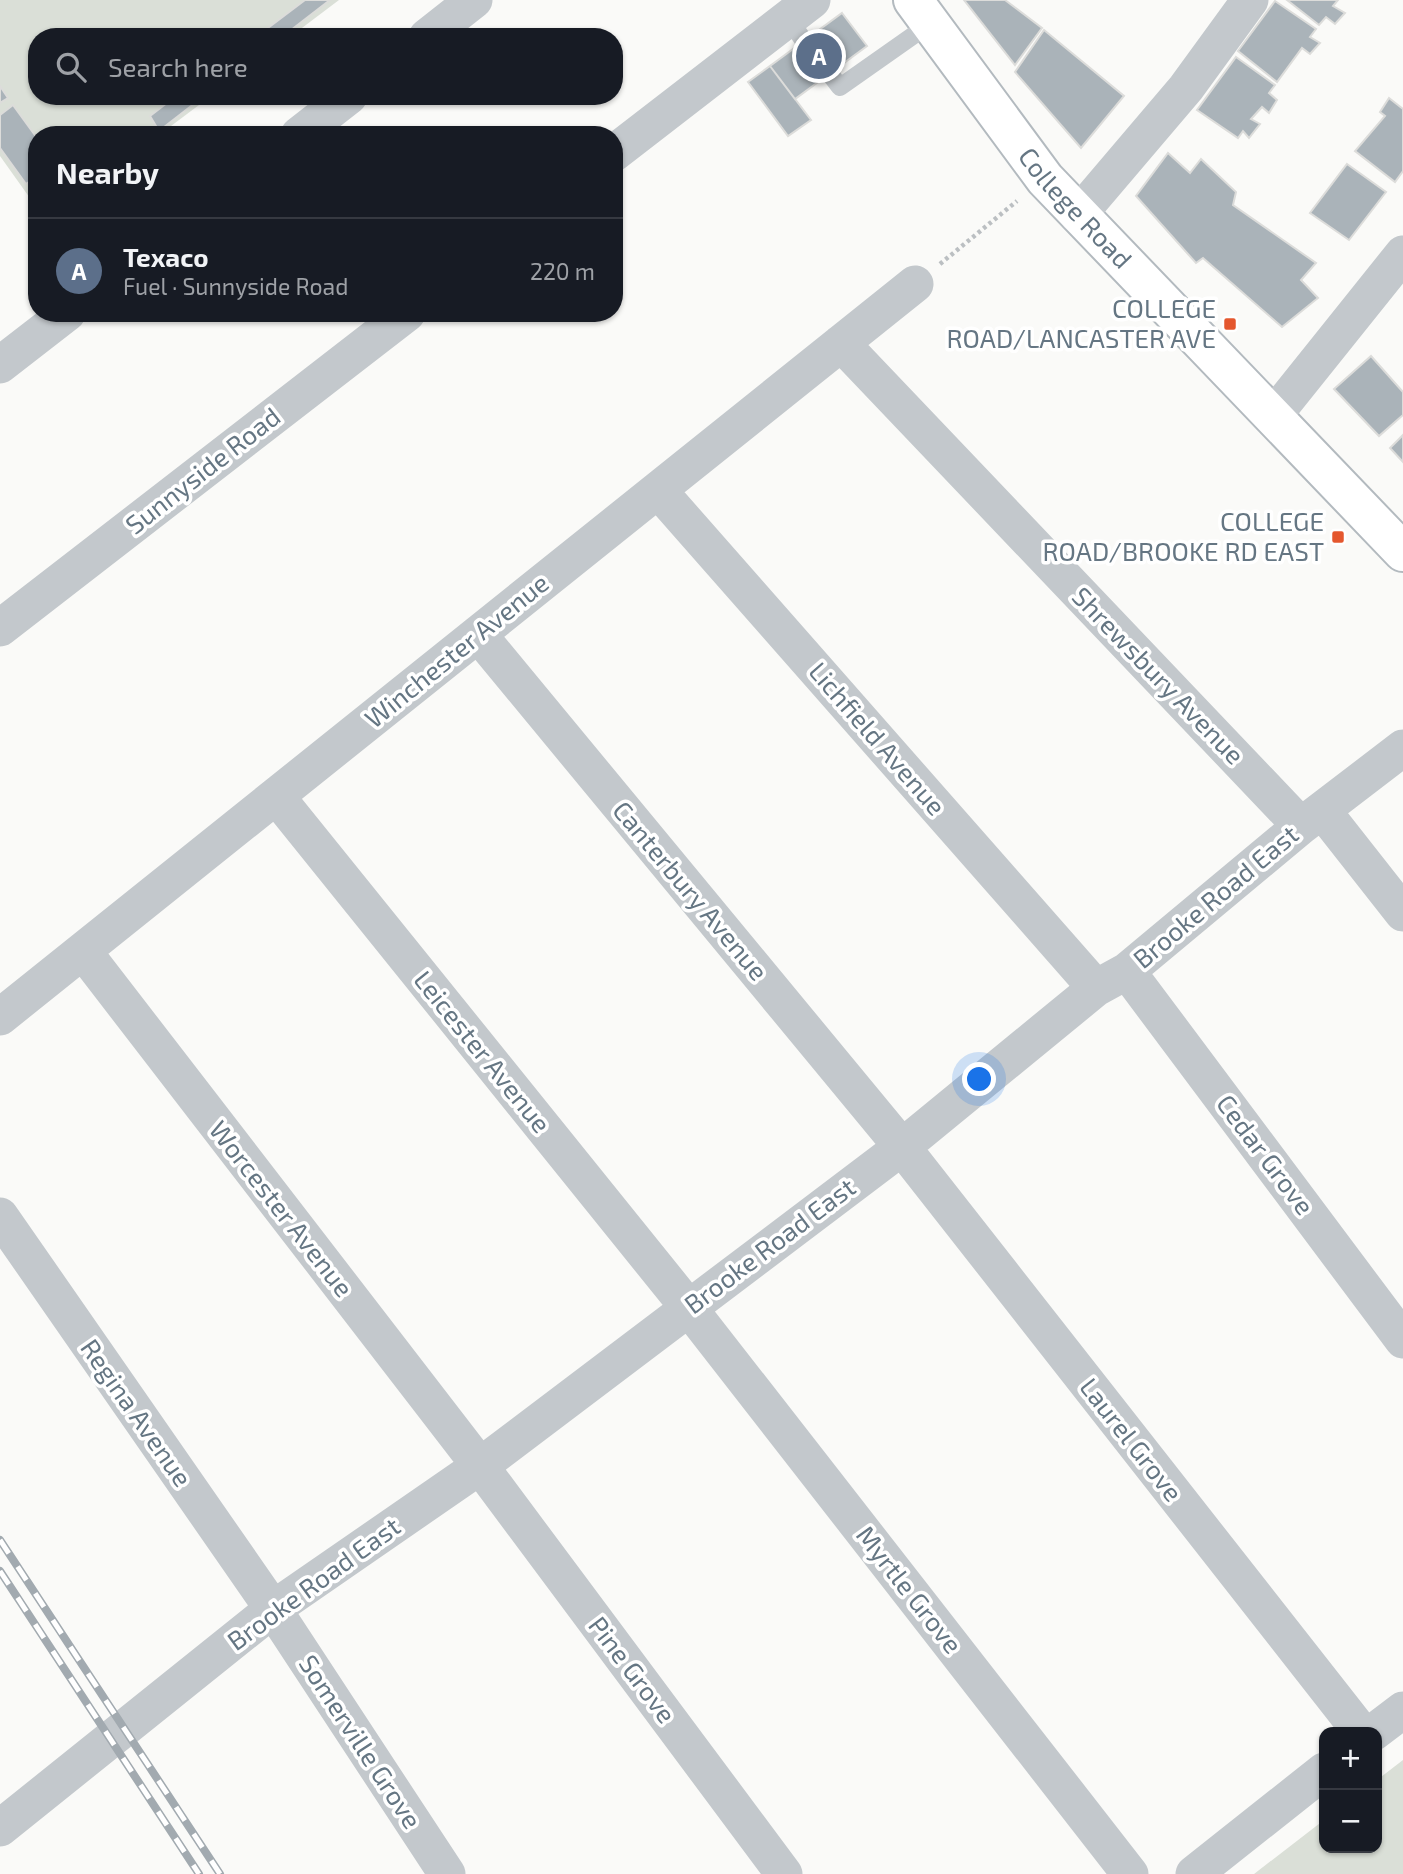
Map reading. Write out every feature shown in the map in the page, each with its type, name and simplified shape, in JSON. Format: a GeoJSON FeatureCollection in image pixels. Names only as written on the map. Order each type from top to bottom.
{"type":"FeatureCollection","features":[{"type":"Feature","properties":{"kind":"street"},"geometry":{"type":"LineString","coordinates":[[438,28],[474,0]]}},
{"type":"Feature","properties":{"kind":"street"},"geometry":{"type":"LineString","coordinates":[[1078,215],[1186,88],[1250,0]]}},
{"type":"Feature","properties":{"kind":"street","name":"College Road"},"geometry":{"type":"LineString","coordinates":[[922,8],[1045,178],[1403,552]]}},
{"type":"Feature","properties":{"kind":"street"},"geometry":{"type":"LineString","coordinates":[[623,147],[801,20]]}},
{"type":"Feature","properties":{"kind":"street"},"geometry":{"type":"LineString","coordinates":[[311,126],[337,105]]}},
{"type":"Feature","properties":{"kind":"street"},"geometry":{"type":"LineString","coordinates":[[1274,415],[1403,254]]}},
{"type":"Feature","properties":{"kind":"street","name":"Winchester Avenue"},"geometry":{"type":"LineString","coordinates":[[0,1017],[915,284]]}},
{"type":"Feature","properties":{"kind":"street"},"geometry":{"type":"LineString","coordinates":[[0,365],[55,322]]}},
{"type":"Feature","properties":{"kind":"street","name":"Sunnyside Road"},"geometry":{"type":"LineString","coordinates":[[0,628],[395,322]]}},
{"type":"Feature","properties":{"kind":"street","name":"Shrewsbury Avenue"},"geometry":{"type":"LineString","coordinates":[[841,343],[1403,913]]}},
{"type":"Feature","properties":{"kind":"street","name":"Lichfield Avenue"},"geometry":{"type":"LineString","coordinates":[[658,490],[1111,979]]}},
{"type":"Feature","properties":{"kind":"street","name":"Canterbury Avenue"},"geometry":{"type":"LineString","coordinates":[[478,634],[902,1147]]}},
{"type":"Feature","properties":{"kind":"street","name":"Brooke Road East"},"geometry":{"type":"LineString","coordinates":[[0,1828],[273,1609],[480,1466],[902,1147],[1311,818],[1403,748]]}},
{"type":"Feature","properties":{"kind":"street","name":"Leicester Avenue"},"geometry":{"type":"LineString","coordinates":[[276,796],[688,1307]]}},
{"type":"Feature","properties":{"kind":"street","name":"Worcester Avenue"},"geometry":{"type":"LineString","coordinates":[[83,951],[480,1466]]}},
{"type":"Feature","properties":{"kind":"street","name":"Cedar Grove"},"geometry":{"type":"LineString","coordinates":[[1111,979],[1403,1340]]}},
{"type":"Feature","properties":{"kind":"street","name":"Laurel Grove"},"geometry":{"type":"LineString","coordinates":[[902,1147],[1357,1727]]}},
{"type":"Feature","properties":{"kind":"street","name":"Regina Avenue"},"geometry":{"type":"LineString","coordinates":[[0,1216],[273,1609]]}},
{"type":"Feature","properties":{"kind":"street","name":"Myrtle Grove"},"geometry":{"type":"LineString","coordinates":[[688,1307],[1130,1874]]}},
{"type":"Feature","properties":{"kind":"street","name":"Pine Grove"},"geometry":{"type":"LineString","coordinates":[[480,1466],[784,1874]]}},
{"type":"Feature","properties":{"kind":"street","name":"Somerville Grove"},"geometry":{"type":"LineString","coordinates":[[273,1609],[447,1874]]}},
{"type":"Feature","properties":{"kind":"street"},"geometry":{"type":"LineString","coordinates":[[1381,1727],[1403,1710]]}},
{"type":"Feature","properties":{"kind":"street"},"geometry":{"type":"LineString","coordinates":[[1194,1874],[1319,1775]]}},
{"type":"Feature","properties":{"kind":"lane"},"geometry":{"type":"LineString","coordinates":[[830,74],[840,87],[922,8]]}},
{"type":"Feature","properties":{"kind":"path"},"geometry":{"type":"LineString","coordinates":[[915,284],[1045,178]]}},
{"type":"Feature","properties":{"kind":"shaded area"},"geometry":{"type":"Polygon","coordinates":[[[0,0],[339,0],[302,28],[28,28],[28,105],[199,105],[171,126],[28,126],[28,195],[0,156],[0,0]]]}},
{"type":"Feature","properties":{"kind":"shaded area"},"geometry":{"type":"Polygon","coordinates":[[[1403,1760],[1403,1874],[1254,1874],[1319,1824],[1319,1853],[1382,1853],[1382,1776],[1403,1760]]]}},
{"type":"Feature","properties":{"kind":"building"},"geometry":{"type":"Polygon","coordinates":[[[305,0],[330,0],[294,28],[268,28],[305,0]]]}},
{"type":"Feature","properties":{"kind":"building"},"geometry":{"type":"Polygon","coordinates":[[[964,0],[1005,0],[1042,28],[1015,65],[964,0]]]}},
{"type":"Feature","properties":{"kind":"building"},"geometry":{"type":"Polygon","coordinates":[[[1287,0],[1338,0],[1333,6],[1345,13],[1335,24],[1326,17],[1319,25],[1287,0]]]}},
{"type":"Feature","properties":{"kind":"building"},"geometry":{"type":"Polygon","coordinates":[[[1275,1],[1316,29],[1310,37],[1320,43],[1310,54],[1302,48],[1277,82],[1238,51],[1275,1]]]}},
{"type":"Feature","properties":{"kind":"building"},"geometry":{"type":"Polygon","coordinates":[[[842,13],[867,46],[795,99],[770,66],[842,13]]]}},
{"type":"Feature","properties":{"kind":"building"},"geometry":{"type":"Polygon","coordinates":[[[1044,30],[1124,96],[1081,148],[1015,72],[1044,30]]]}},
{"type":"Feature","properties":{"kind":"building"},"geometry":{"type":"Polygon","coordinates":[[[1236,57],[1275,85],[1269,93],[1277,100],[1269,113],[1262,107],[1251,119],[1260,124],[1249,138],[1243,131],[1238,138],[1197,110],[1236,57]]]}},
{"type":"Feature","properties":{"kind":"building"},"geometry":{"type":"Polygon","coordinates":[[[770,66],[811,120],[788,136],[748,82],[770,66]]]}},
{"type":"Feature","properties":{"kind":"building"},"geometry":{"type":"Polygon","coordinates":[[[0,86],[8,98],[0,103],[0,86]]]}},
{"type":"Feature","properties":{"kind":"building"},"geometry":{"type":"Polygon","coordinates":[[[1389,98],[1403,109],[1403,171],[1395,182],[1355,151],[1385,116],[1380,112],[1389,98]]]}},
{"type":"Feature","properties":{"kind":"building"},"geometry":{"type":"Polygon","coordinates":[[[13,105],[28,126],[26,184],[0,148],[0,115],[13,105]]]}},
{"type":"Feature","properties":{"kind":"building"},"geometry":{"type":"Polygon","coordinates":[[[164,105],[192,105],[165,126],[156,126],[150,116],[164,105]]]}},
{"type":"Feature","properties":{"kind":"building"},"geometry":{"type":"Polygon","coordinates":[[[1168,153],[1190,173],[1201,159],[1236,192],[1233,205],[1316,263],[1301,280],[1318,298],[1282,327],[1203,258],[1196,263],[1136,196],[1168,153]]]}},
{"type":"Feature","properties":{"kind":"building"},"geometry":{"type":"Polygon","coordinates":[[[1347,164],[1386,192],[1349,240],[1310,213],[1347,164]]]}},
{"type":"Feature","properties":{"kind":"building"},"geometry":{"type":"Polygon","coordinates":[[[1371,356],[1403,392],[1403,415],[1379,436],[1334,389],[1371,356]]]}},
{"type":"Feature","properties":{"kind":"building"},"geometry":{"type":"Polygon","coordinates":[[[1403,435],[1403,462],[1390,448],[1403,435]]]}},
{"type":"Feature","properties":{"kind":"railway"},"geometry":{"type":"LineString","coordinates":[[0,1540],[220,1874]]}},
{"type":"Feature","properties":{"kind":"railway"},"geometry":{"type":"LineString","coordinates":[[0,1571],[199,1874]]}},
{"type":"Feature","properties":{"kind":"place","name":"Texaco"},"geometry":{"type":"Point","coordinates":[819,56]}},
{"type":"Feature","properties":{"kind":"place","name":"COLLEGE ROAD/LANCASTER AVE"},"geometry":{"type":"Point","coordinates":[1230,324]}},
{"type":"Feature","properties":{"kind":"place","name":"COLLEGE ROAD/BROOKE RD EAST"},"geometry":{"type":"Point","coordinates":[1338,537]}}]}
